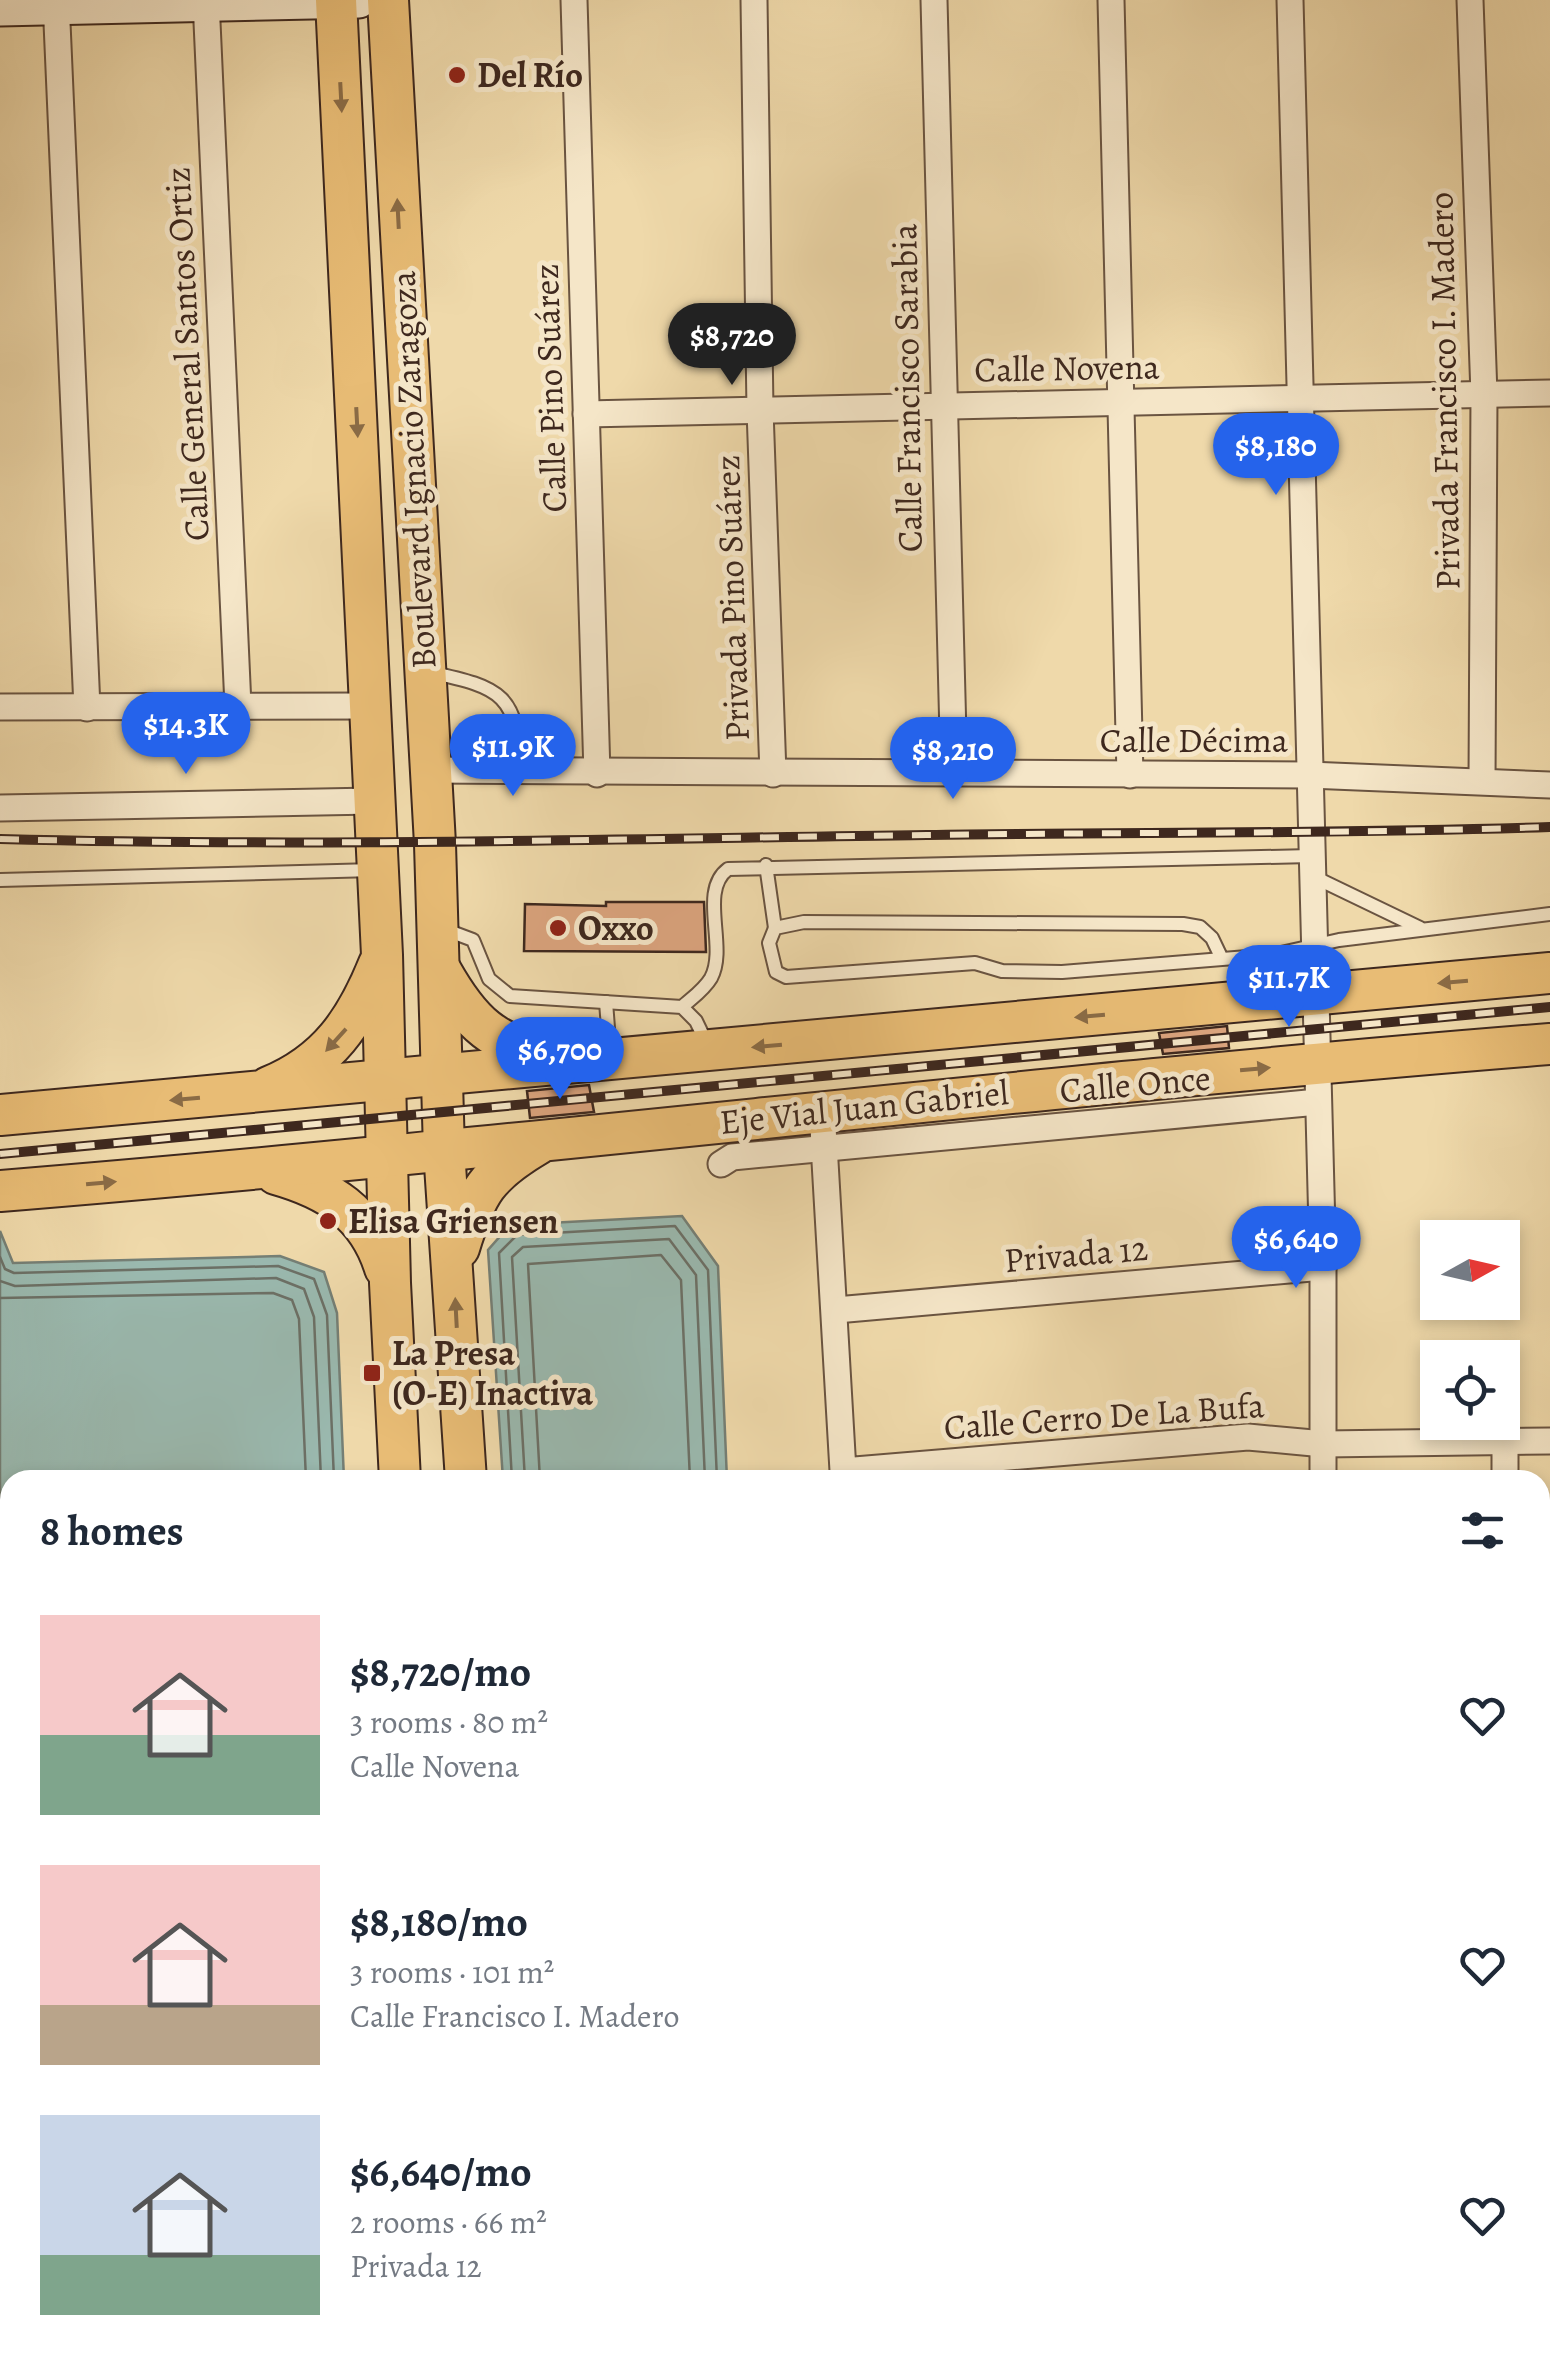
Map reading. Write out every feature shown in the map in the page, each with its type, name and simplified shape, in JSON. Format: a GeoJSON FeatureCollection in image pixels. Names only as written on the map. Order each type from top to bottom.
{"type":"FeatureCollection","features":[{"type":"Feature","properties":{"kind":"main road","name":"Boulevard Ignacio Zaragoza"},"geometry":{"type":"LineString","coordinates":[[336,0],[382,955],[390,1156],[390,1283],[399,1470]]}},
{"type":"Feature","properties":{"kind":"main road"},"geometry":{"type":"LineString","coordinates":[[0,8],[56,3],[359,0]]}},
{"type":"Feature","properties":{"kind":"main road","name":"Boulevard Ignacio Zaragoza"},"geometry":{"type":"LineString","coordinates":[[388,0],[438,912],[461,981],[442,1076],[465,1470]]}},
{"type":"Feature","properties":{"kind":"main road"},"geometry":{"type":"LineString","coordinates":[[366,640],[398,750],[410,763],[430,770]]}},
{"type":"Feature","properties":{"kind":"main road"},"geometry":{"type":"LineString","coordinates":[[378,877],[414,877],[438,912]]}},
{"type":"Feature","properties":{"kind":"main road"},"geometry":{"type":"LineString","coordinates":[[254,1093],[290,1079],[335,1044],[362,1007],[382,955]]}},
{"type":"Feature","properties":{"kind":"main road","name":"Eje Vial Juan Gabriel"},"geometry":{"type":"LineString","coordinates":[[0,1115],[387,1083],[1550,973]]}},
{"type":"Feature","properties":{"kind":"main road"},"geometry":{"type":"LineString","coordinates":[[461,981],[495,1039],[591,1063]]}},
{"type":"Feature","properties":{"kind":"main road","name":"Eje Vial Juan Gabriel"},"geometry":{"type":"LineString","coordinates":[[2,1191],[263,1170],[546,1139],[823,1129],[1318,1082],[1550,1044]]}},
{"type":"Feature","properties":{"kind":"main road"},"geometry":{"type":"LineString","coordinates":[[454,1266],[481,1188],[494,1173],[546,1139]]}},
{"type":"Feature","properties":{"kind":"main road"},"geometry":{"type":"LineString","coordinates":[[263,1170],[308,1183],[355,1214],[378,1244],[390,1283]]}},
{"type":"Feature","properties":{"kind":"street","name":"Calle Pino Suárez"},"geometry":{"type":"LineString","coordinates":[[574,0],[597,774]]}},
{"type":"Feature","properties":{"kind":"street","name":"Privada Pino Suárez"},"geometry":{"type":"LineString","coordinates":[[754,0],[760,410],[772,774]]}},
{"type":"Feature","properties":{"kind":"street","name":"Calle Francisco Sarabia"},"geometry":{"type":"LineString","coordinates":[[934,0],[954,774]]}},
{"type":"Feature","properties":{"kind":"street"},"geometry":{"type":"LineString","coordinates":[[1111,0],[1130,775]]}},
{"type":"Feature","properties":{"kind":"street"},"geometry":{"type":"LineString","coordinates":[[1290,0],[1323,1267],[1324,1470]]}},
{"type":"Feature","properties":{"kind":"street","name":"Privada Francisco I. Madero"},"geometry":{"type":"LineString","coordinates":[[1470,0],[1484,395],[1482,781]]}},
{"type":"Feature","properties":{"kind":"street","name":"Calle General Santos Ortiz"},"geometry":{"type":"LineString","coordinates":[[206,2],[238,706]]}},
{"type":"Feature","properties":{"kind":"street"},"geometry":{"type":"LineString","coordinates":[[56,3],[87,708]]}},
{"type":"Feature","properties":{"kind":"street","name":"Calle Novena"},"geometry":{"type":"LineString","coordinates":[[586,414],[1550,393]]}},
{"type":"Feature","properties":{"kind":"street"},"geometry":{"type":"LineString","coordinates":[[0,707],[369,706]]}},
{"type":"Feature","properties":{"kind":"street","name":"Calle Décima"},"geometry":{"type":"LineString","coordinates":[[430,770],[597,774],[1309,775],[1550,784]]}},
{"type":"Feature","properties":{"kind":"street"},"geometry":{"type":"LineString","coordinates":[[0,808],[373,801]]}},
{"type":"Feature","properties":{"kind":"street"},"geometry":{"type":"LineString","coordinates":[[721,1164],[732,1157],[823,1129],[836,1310]]}},
{"type":"Feature","properties":{"kind":"street","name":"Privada 12"},"geometry":{"type":"LineString","coordinates":[[836,1310],[1323,1267]]}},
{"type":"Feature","properties":{"kind":"street","name":"Calle Cerro De La Bufa"},"geometry":{"type":"LineString","coordinates":[[836,1310],[842,1470]]}},
{"type":"Feature","properties":{"kind":"street","name":"Calle Cerro De La Bufa"},"geometry":{"type":"LineString","coordinates":[[854,1470],[1248,1437],[1324,1444],[1550,1441]]}},
{"type":"Feature","properties":{"kind":"street"},"geometry":{"type":"LineString","coordinates":[[1505,1442],[1506,1470]]}},
{"type":"Feature","properties":{"kind":"lane"},"geometry":{"type":"LineString","coordinates":[[424,671],[499,694],[512,710],[519,732],[522,772]]}},
{"type":"Feature","properties":{"kind":"lane"},"geometry":{"type":"LineString","coordinates":[[766,865],[775,928],[769,944],[770,956],[776,972],[786,976],[975,964],[1002,971],[1062,972],[1222,960],[1422,928],[1550,914]]}},
{"type":"Feature","properties":{"kind":"lane"},"geometry":{"type":"LineString","coordinates":[[682,1007],[703,989],[716,964],[719,875],[740,866],[1311,866],[1422,928]]}},
{"type":"Feature","properties":{"kind":"lane"},"geometry":{"type":"LineString","coordinates":[[0,880],[378,877]]}},
{"type":"Feature","properties":{"kind":"lane"},"geometry":{"type":"LineString","coordinates":[[775,928],[804,922],[1184,924],[1200,927],[1212,938],[1222,960]]}},
{"type":"Feature","properties":{"kind":"lane"},"geometry":{"type":"LineString","coordinates":[[461,981],[528,1000],[682,1007],[696,1021],[710,1052]]}},
{"type":"Feature","properties":{"kind":"lane"},"geometry":{"type":"LineString","coordinates":[[591,1063],[606,1002]]}},
{"type":"Feature","properties":{"kind":"water"},"geometry":{"type":"Polygon","coordinates":[[[682,1216],[718,1266],[727,1470],[502,1470],[488,1250],[510,1225],[682,1216]]]}},
{"type":"Feature","properties":{"kind":"water"},"geometry":{"type":"Polygon","coordinates":[[[0,1231],[13,1263],[280,1256],[324,1272],[337,1313],[344,1470],[0,1470],[0,1231]]]}},
{"type":"Feature","properties":{"kind":"building"},"geometry":{"type":"Polygon","coordinates":[[[606,902],[704,902],[706,952],[524,951],[525,904],[606,906],[606,902]]]}},
{"type":"Feature","properties":{"kind":"building"},"geometry":{"type":"Polygon","coordinates":[[[1227,1026],[1229,1048],[1163,1054],[1159,1033],[1227,1026]]]}},
{"type":"Feature","properties":{"kind":"building"},"geometry":{"type":"Polygon","coordinates":[[[589,1085],[594,1112],[530,1118],[527,1091],[589,1085]]]}},
{"type":"Feature","properties":{"kind":"railway"},"geometry":{"type":"LineString","coordinates":[[0,839],[463,842],[1550,827]]}},
{"type":"Feature","properties":{"kind":"railway"},"geometry":{"type":"LineString","coordinates":[[0,1154],[1550,1007]]}},
{"type":"Feature","properties":{"kind":"place","name":"Del Río"},"geometry":{"type":"Point","coordinates":[457,75]}},
{"type":"Feature","properties":{"kind":"place","name":"Oxxo"},"geometry":{"type":"Point","coordinates":[558,928]}},
{"type":"Feature","properties":{"kind":"place","name":"Elisa Griensen"},"geometry":{"type":"Point","coordinates":[328,1221]}},
{"type":"Feature","properties":{"kind":"place","name":"La Presa (O-E) Inactiva"},"geometry":{"type":"Point","coordinates":[372,1373]}}]}
